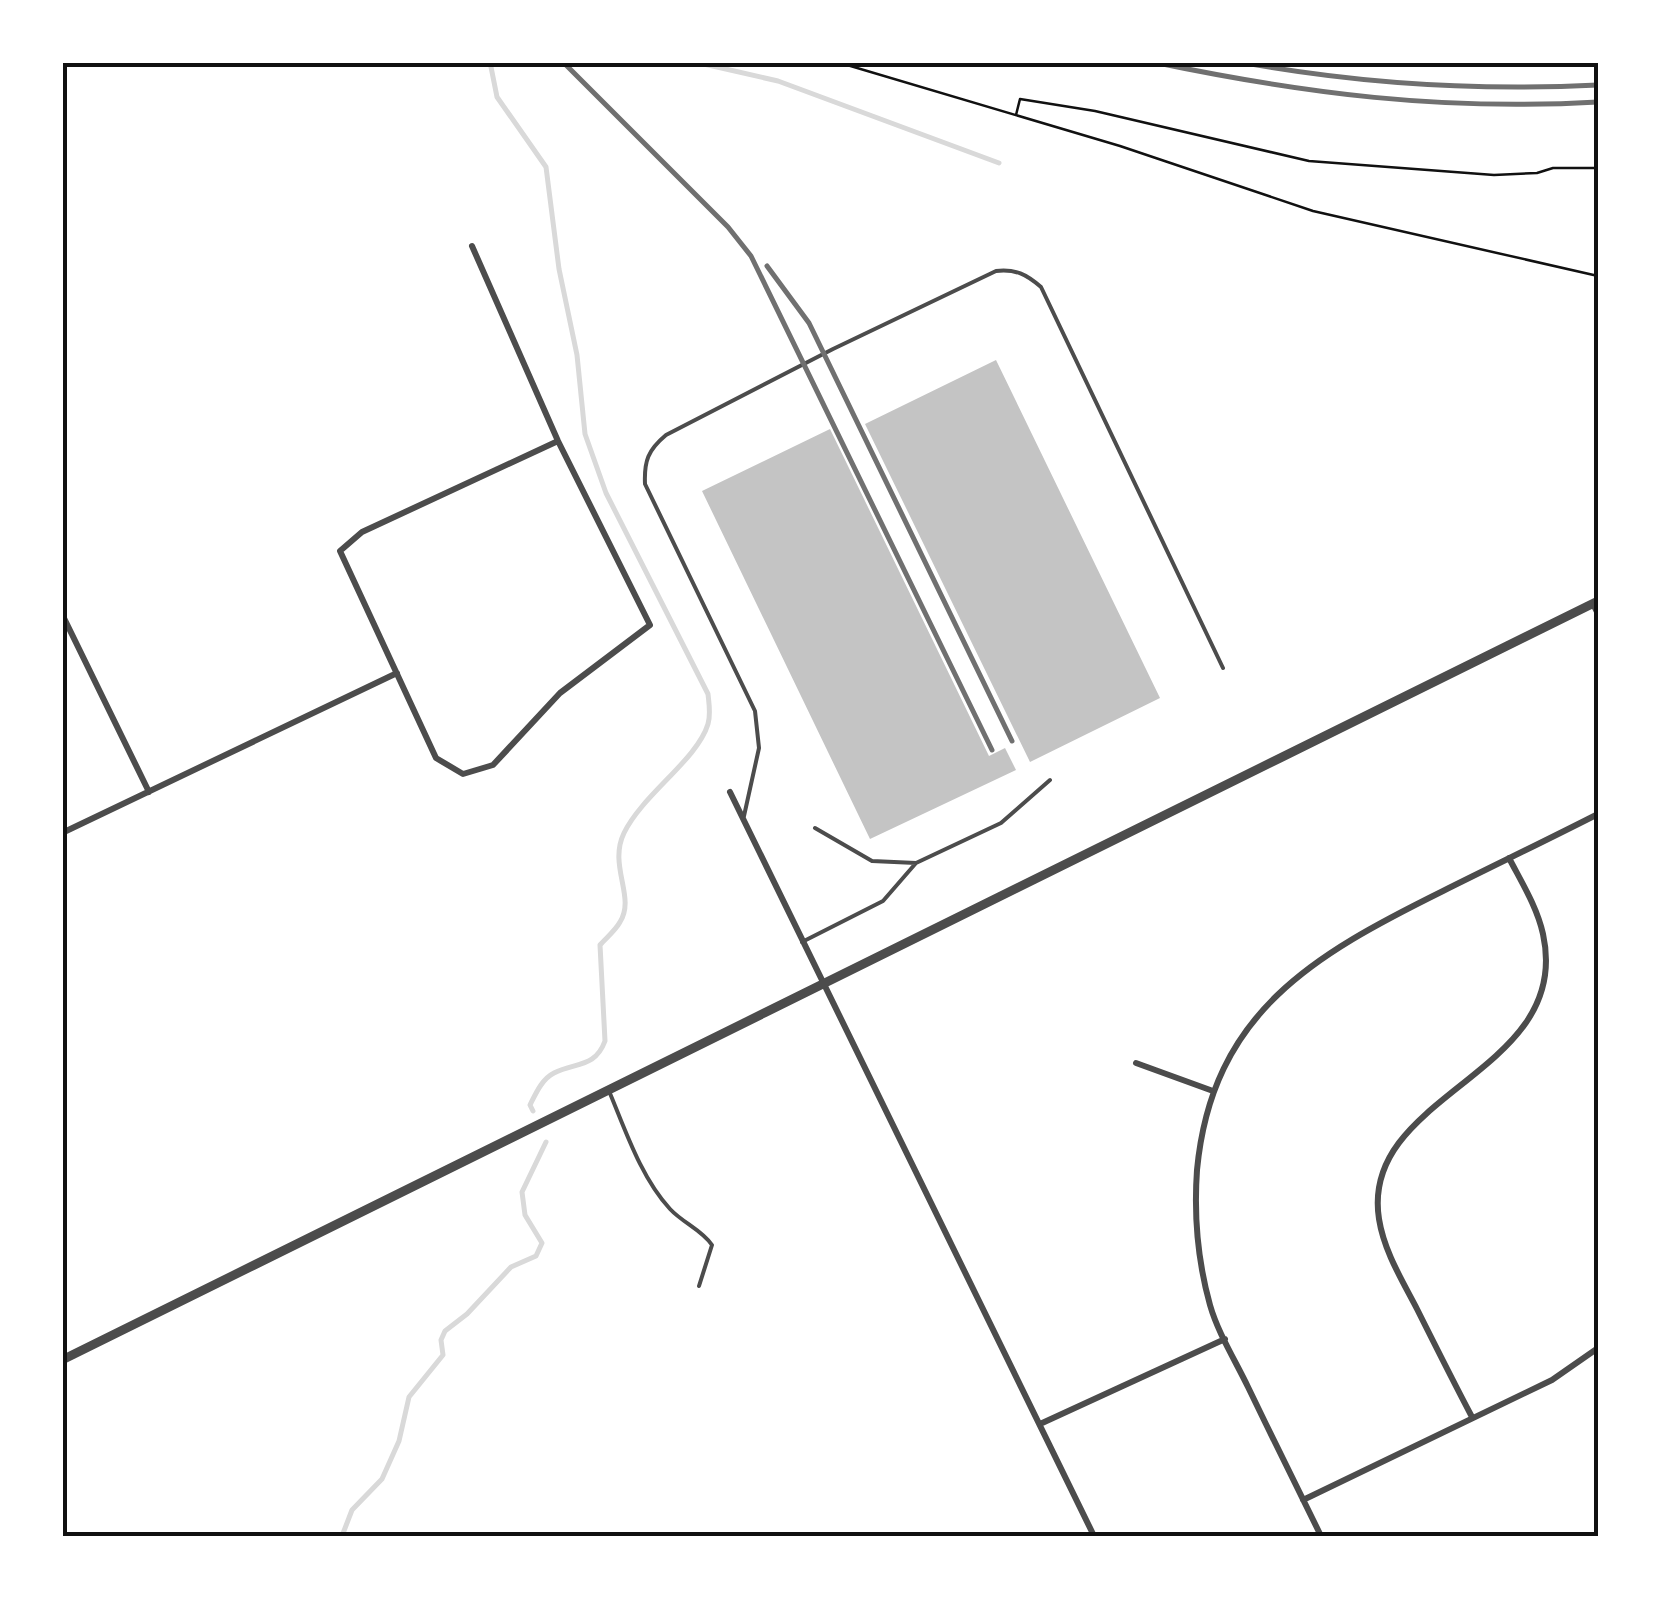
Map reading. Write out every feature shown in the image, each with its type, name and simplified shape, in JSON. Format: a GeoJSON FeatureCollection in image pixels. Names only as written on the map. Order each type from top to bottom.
{"type":"FeatureCollection","features":[{"type":"Feature","properties":{"kind":"street"},"geometry":{"type":"LineString","coordinates":[[472,246],[558,440],[650,625],[560,693],[492,764],[463,774],[436,758],[340,551],[362,532],[558,440]]}},
{"type":"Feature","properties":{"kind":"street"},"geometry":{"type":"LineString","coordinates":[[62,1360],[1596,602],[1598,614]]}},
{"type":"Feature","properties":{"kind":"street"},"geometry":{"type":"LineString","coordinates":[[62,614],[149,792]]}},
{"type":"Feature","properties":{"kind":"street"},"geometry":{"type":"LineString","coordinates":[[62,833],[397,673]]}},
{"type":"Feature","properties":{"kind":"street"},"geometry":{"type":"LineString","coordinates":[[730,792],[1094,1536]]}},
{"type":"Feature","properties":{"kind":"street"},"geometry":{"type":"LineString","coordinates":[[1321,1536],[1210,1306],[1200,1253],[1196,1193],[1200,1138],[1213,1091],[1234,1048],[1286,984],[1356,934],[1598,814]]}},
{"type":"Feature","properties":{"kind":"street"},"geometry":{"type":"LineString","coordinates":[[1472,1418],[1388,1252],[1378,1216],[1382,1175],[1396,1144],[1416,1121],[1496,1059],[1533,1012],[1544,974],[1544,937],[1534,906],[1509,858]]}},
{"type":"Feature","properties":{"kind":"street"},"geometry":{"type":"LineString","coordinates":[[1136,1063],[1213,1091]]}},
{"type":"Feature","properties":{"kind":"street"},"geometry":{"type":"LineString","coordinates":[[1040,1424],[1225,1339]]}},
{"type":"Feature","properties":{"kind":"street"},"geometry":{"type":"LineString","coordinates":[[1303,1500],[1552,1380],[1598,1348]]}},
{"type":"Feature","properties":{"kind":"lane"},"geometry":{"type":"LineString","coordinates":[[743,820],[759,748],[755,711],[645,484],[644,462],[652,447],[666,435],[996,270],[1027,275],[1041,287],[1223,668]]}},
{"type":"Feature","properties":{"kind":"lane"},"geometry":{"type":"LineString","coordinates":[[802,942],[883,902],[916,863],[1001,823],[1050,780]]}},
{"type":"Feature","properties":{"kind":"lane"},"geometry":{"type":"LineString","coordinates":[[814,828],[872,861],[916,863]]}},
{"type":"Feature","properties":{"kind":"lane"},"geometry":{"type":"LineString","coordinates":[[609,1091],[630,1141],[668,1208],[706,1236],[712,1245],[699,1286]]}},
{"type":"Feature","properties":{"kind":"path"},"geometry":{"type":"LineString","coordinates":[[836,62],[1016,114],[1313,211],[1598,276]]}},
{"type":"Feature","properties":{"kind":"path"},"geometry":{"type":"LineString","coordinates":[[1016,114],[1020,99],[1094,111],[1309,162],[1380,169],[1494,175],[1537,173],[1553,168],[1598,168]]}},
{"type":"Feature","properties":{"kind":"building"},"geometry":{"type":"Polygon","coordinates":[[[996,360],[1160,698],[1030,762],[865,424],[996,360]]]}},
{"type":"Feature","properties":{"kind":"building"},"geometry":{"type":"Polygon","coordinates":[[[830,429],[989,756],[1005,748],[1016,770],[870,839],[702,491],[830,429]]]}},
{"type":"Feature","properties":{"kind":"waterway"},"geometry":{"type":"LineString","coordinates":[[490,62],[497,97],[546,167],[559,269],[577,355],[585,434],[606,493],[708,694],[709,709],[708,724],[693,751],[633,819],[620,845],[624,912],[600,945],[605,1041],[590,1060],[546,1079],[530,1105],[533,1111]]}},
{"type":"Feature","properties":{"kind":"waterway"},"geometry":{"type":"LineString","coordinates":[[695,62],[778,81],[999,163]]}},
{"type":"Feature","properties":{"kind":"waterway"},"geometry":{"type":"LineString","coordinates":[[342,1536],[352,1510],[382,1479],[399,1441],[409,1397],[443,1355],[441,1340],[445,1331],[467,1314],[511,1267],[536,1256],[542,1243],[525,1215],[522,1192],[546,1142]]}},
{"type":"Feature","properties":{"kind":"railway"},"geometry":{"type":"LineString","coordinates":[[563,62],[728,227],[751,256],[992,750]]}},
{"type":"Feature","properties":{"kind":"railway"},"geometry":{"type":"LineString","coordinates":[[1153,62],[1320,91],[1429,102],[1598,102]]}},
{"type":"Feature","properties":{"kind":"railway"},"geometry":{"type":"LineString","coordinates":[[1240,62],[1419,84],[1598,85]]}},
{"type":"Feature","properties":{"kind":"railway"},"geometry":{"type":"LineString","coordinates":[[767,266],[809,323],[1012,741]]}}]}
